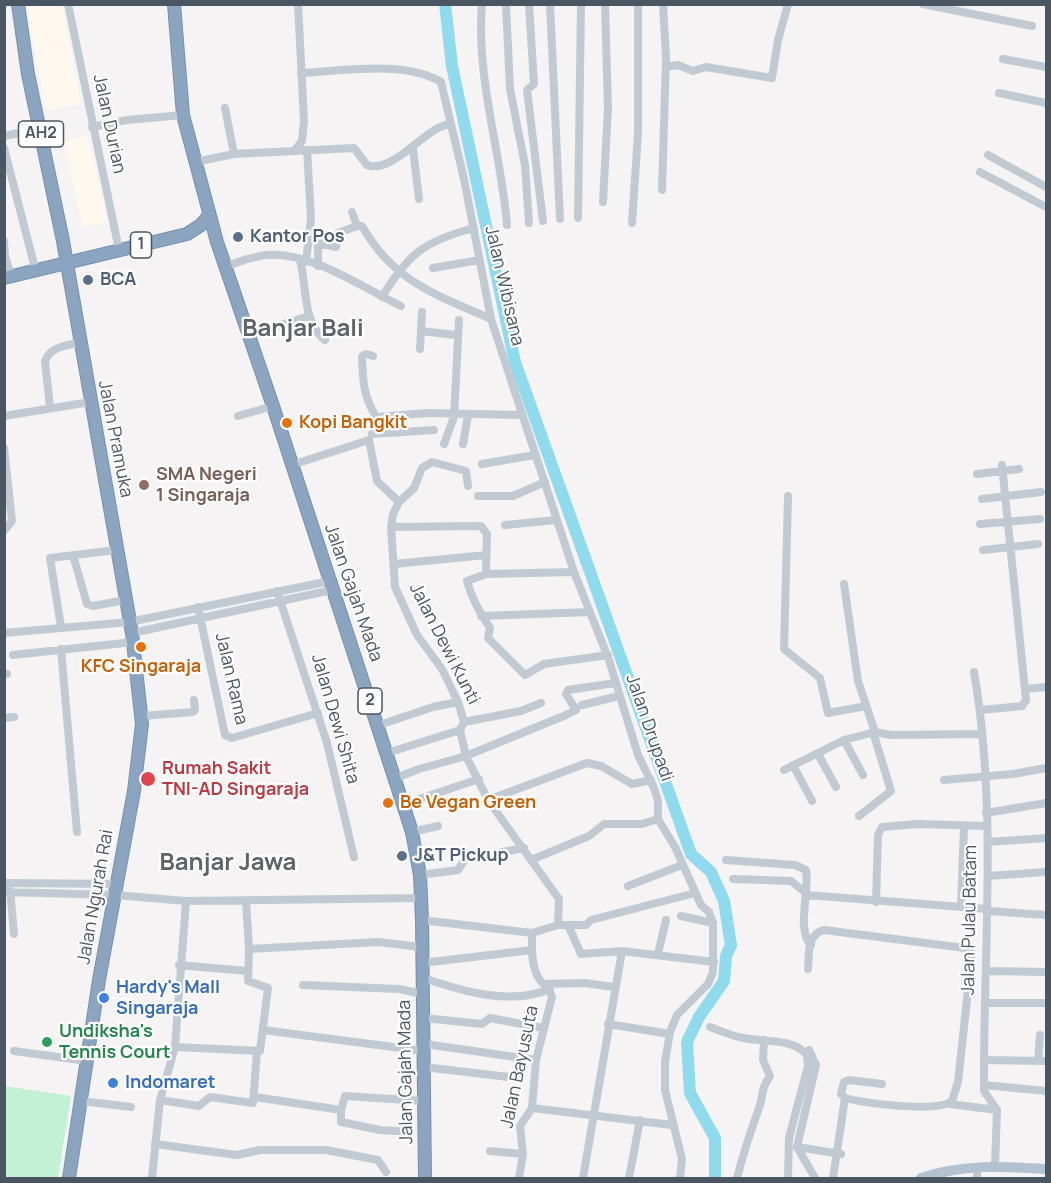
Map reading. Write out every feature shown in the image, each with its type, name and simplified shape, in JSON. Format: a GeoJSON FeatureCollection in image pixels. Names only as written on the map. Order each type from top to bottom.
{"type":"FeatureCollection","features":[{"type":"Feature","properties":{"kind":"highway","name":"AH2"},"geometry":{"type":"LineString","coordinates":[[18,4],[28,75],[66,263]]}},
{"type":"Feature","properties":{"kind":"highway"},"geometry":{"type":"LineString","coordinates":[[174,4],[183,115],[209,215]]}},
{"type":"Feature","properties":{"kind":"highway","name":"1"},"geometry":{"type":"LineString","coordinates":[[8,277],[187,234],[201,225],[209,215]]}},
{"type":"Feature","properties":{"kind":"highway","name":"2"},"geometry":{"type":"LineString","coordinates":[[209,215],[217,242]]}},
{"type":"Feature","properties":{"kind":"highway"},"geometry":{"type":"LineString","coordinates":[[187,234],[209,236],[217,242]]}},
{"type":"Feature","properties":{"kind":"highway","name":"Jalan Gajah Mada"},"geometry":{"type":"LineString","coordinates":[[217,242],[379,725],[412,832],[420,875],[422,920],[425,1047],[424,1179]]}},
{"type":"Feature","properties":{"kind":"highway","name":"Jalan Pramuka"},"geometry":{"type":"LineString","coordinates":[[66,263],[132,632]]}},
{"type":"Feature","properties":{"kind":"highway","name":"Jalan Ngurah Rai"},"geometry":{"type":"LineString","coordinates":[[69,1179],[141,742],[142,716],[132,632]]}},
{"type":"Feature","properties":{"kind":"main road"},"geometry":{"type":"LineString","coordinates":[[921,1179],[977,1173],[995,1165],[1047,1169]]}},
{"type":"Feature","properties":{"kind":"street","name":"Jalan Durian"},"geometry":{"type":"LineString","coordinates":[[68,4],[119,250]]}},
{"type":"Feature","properties":{"kind":"street"},"geometry":{"type":"LineString","coordinates":[[296,150],[302,141],[304,127],[298,4]]}},
{"type":"Feature","properties":{"kind":"street"},"geometry":{"type":"LineString","coordinates":[[482,4],[482,73],[504,192],[507,225]]}},
{"type":"Feature","properties":{"kind":"street"},"geometry":{"type":"LineString","coordinates":[[506,4],[510,89],[525,165],[529,223]]}},
{"type":"Feature","properties":{"kind":"street"},"geometry":{"type":"LineString","coordinates":[[529,4],[534,84],[527,90],[543,221]]}},
{"type":"Feature","properties":{"kind":"street"},"geometry":{"type":"LineString","coordinates":[[550,4],[560,219]]}},
{"type":"Feature","properties":{"kind":"street"},"geometry":{"type":"LineString","coordinates":[[578,218],[581,4]]}},
{"type":"Feature","properties":{"kind":"street"},"geometry":{"type":"LineString","coordinates":[[603,202],[608,108],[605,4]]}},
{"type":"Feature","properties":{"kind":"street"},"geometry":{"type":"LineString","coordinates":[[632,223],[638,133],[639,4]]}},
{"type":"Feature","properties":{"kind":"street"},"geometry":{"type":"LineString","coordinates":[[662,190],[666,67],[663,4]]}},
{"type":"Feature","properties":{"kind":"street"},"geometry":{"type":"LineString","coordinates":[[666,67],[678,64],[693,71],[706,67],[772,78],[778,40],[788,4]]}},
{"type":"Feature","properties":{"kind":"street"},"geometry":{"type":"LineString","coordinates":[[923,4],[1032,26]]}},
{"type":"Feature","properties":{"kind":"street"},"geometry":{"type":"LineString","coordinates":[[1003,59],[1047,67]]}},
{"type":"Feature","properties":{"kind":"street","name":"Jalan Wibisana"},"geometry":{"type":"LineString","coordinates":[[301,73],[384,69],[438,80],[445,95],[449,125],[457,149],[491,319],[544,482]]}},
{"type":"Feature","properties":{"kind":"street"},"geometry":{"type":"LineString","coordinates":[[999,93],[1046,102],[1047,92]]}},
{"type":"Feature","properties":{"kind":"street"},"geometry":{"type":"LineString","coordinates":[[225,108],[234,154]]}},
{"type":"Feature","properties":{"kind":"street"},"geometry":{"type":"LineString","coordinates":[[92,127],[127,120],[183,115]]}},
{"type":"Feature","properties":{"kind":"street"},"geometry":{"type":"LineString","coordinates":[[195,162],[234,154],[354,148],[367,165],[373,167],[413,148],[440,126],[449,125]]}},
{"type":"Feature","properties":{"kind":"street"},"geometry":{"type":"LineString","coordinates":[[4,136],[40,129]]}},
{"type":"Feature","properties":{"kind":"street"},"geometry":{"type":"LineString","coordinates":[[4,148],[36,272]]}},
{"type":"Feature","properties":{"kind":"street"},"geometry":{"type":"LineString","coordinates":[[413,148],[420,199]]}},
{"type":"Feature","properties":{"kind":"street"},"geometry":{"type":"LineString","coordinates":[[307,150],[311,218],[303,261],[309,316],[316,332],[325,340]]}},
{"type":"Feature","properties":{"kind":"street"},"geometry":{"type":"LineString","coordinates":[[988,155],[1047,187]]}},
{"type":"Feature","properties":{"kind":"street"},"geometry":{"type":"LineString","coordinates":[[980,172],[1047,207]]}},
{"type":"Feature","properties":{"kind":"street"},"geometry":{"type":"LineString","coordinates":[[352,212],[357,226]]}},
{"type":"Feature","properties":{"kind":"street"},"geometry":{"type":"LineString","coordinates":[[318,266],[318,243],[336,247],[338,233],[362,226],[376,250],[397,272],[491,319]]}},
{"type":"Feature","properties":{"kind":"street"},"geometry":{"type":"LineString","coordinates":[[382,297],[407,259],[444,236],[474,228]]}},
{"type":"Feature","properties":{"kind":"street"},"geometry":{"type":"LineString","coordinates":[[4,241],[8,277]]}},
{"type":"Feature","properties":{"kind":"street"},"geometry":{"type":"LineString","coordinates":[[226,266],[264,255],[303,261],[359,281],[382,297],[401,306]]}},
{"type":"Feature","properties":{"kind":"street"},"geometry":{"type":"LineString","coordinates":[[433,268],[480,260]]}},
{"type":"Feature","properties":{"kind":"street"},"geometry":{"type":"LineString","coordinates":[[420,350],[422,312]]}},
{"type":"Feature","properties":{"kind":"street"},"geometry":{"type":"LineString","coordinates":[[249,335],[309,316]]}},
{"type":"Feature","properties":{"kind":"street"},"geometry":{"type":"LineString","coordinates":[[444,444],[453,413],[456,335],[459,320]]}},
{"type":"Feature","properties":{"kind":"street"},"geometry":{"type":"LineString","coordinates":[[421,331],[456,335]]}},
{"type":"Feature","properties":{"kind":"street"},"geometry":{"type":"LineString","coordinates":[[50,407],[45,361],[47,356],[54,349],[80,342]]}},
{"type":"Feature","properties":{"kind":"street"},"geometry":{"type":"LineString","coordinates":[[373,356],[366,354],[362,356],[365,397],[376,417],[370,437],[377,481],[399,502],[414,488],[422,468],[430,462],[467,472],[468,486]]}},
{"type":"Feature","properties":{"kind":"street"},"geometry":{"type":"LineString","coordinates":[[4,416],[90,402]]}},
{"type":"Feature","properties":{"kind":"street"},"geometry":{"type":"LineString","coordinates":[[238,416],[273,405]]}},
{"type":"Feature","properties":{"kind":"street"},"geometry":{"type":"LineString","coordinates":[[376,417],[453,413],[522,415]]}},
{"type":"Feature","properties":{"kind":"street"},"geometry":{"type":"LineString","coordinates":[[463,444],[468,415]]}},
{"type":"Feature","properties":{"kind":"street"},"geometry":{"type":"LineString","coordinates":[[292,465],[370,437],[434,430]]}},
{"type":"Feature","properties":{"kind":"street"},"geometry":{"type":"LineString","coordinates":[[4,448],[12,521],[4,531]]}},
{"type":"Feature","properties":{"kind":"street"},"geometry":{"type":"LineString","coordinates":[[482,464],[536,455]]}},
{"type":"Feature","properties":{"kind":"street"},"geometry":{"type":"LineString","coordinates":[[981,710],[1022,706],[1026,700],[1002,468]]}},
{"type":"Feature","properties":{"kind":"street"},"geometry":{"type":"LineString","coordinates":[[977,474],[1002,468],[1019,469]]}},
{"type":"Feature","properties":{"kind":"street"},"geometry":{"type":"LineString","coordinates":[[478,496],[513,496],[544,482]]}},
{"type":"Feature","properties":{"kind":"street","name":"Jalan Drupadi"},"geometry":{"type":"LineString","coordinates":[[544,482],[574,572],[608,655],[638,755],[651,780],[658,801],[658,819],[694,892],[701,905],[709,912],[713,923]]}},
{"type":"Feature","properties":{"kind":"street"},"geometry":{"type":"LineString","coordinates":[[982,500],[1041,492]]}},
{"type":"Feature","properties":{"kind":"street"},"geometry":{"type":"LineString","coordinates":[[788,496],[784,649],[820,678],[828,714],[866,706]]}},
{"type":"Feature","properties":{"kind":"street","name":"Jalan Dewi Kunti"},"geometry":{"type":"LineString","coordinates":[[399,502],[395,508],[391,527],[396,593],[417,635],[442,669],[458,702],[466,756],[488,800],[559,899],[558,926]]}},
{"type":"Feature","properties":{"kind":"street"},"geometry":{"type":"LineString","coordinates":[[980,524],[1040,519]]}},
{"type":"Feature","properties":{"kind":"street"},"geometry":{"type":"LineString","coordinates":[[505,525],[556,520]]}},
{"type":"Feature","properties":{"kind":"street"},"geometry":{"type":"LineString","coordinates":[[391,527],[481,526],[486,530],[486,574]]}},
{"type":"Feature","properties":{"kind":"street"},"geometry":{"type":"LineString","coordinates":[[983,550],[1038,544]]}},
{"type":"Feature","properties":{"kind":"street"},"geometry":{"type":"LineString","coordinates":[[61,627],[49,560],[116,550]]}},
{"type":"Feature","properties":{"kind":"street"},"geometry":{"type":"LineString","coordinates":[[73,555],[87,604],[93,606],[125,600]]}},
{"type":"Feature","properties":{"kind":"street"},"geometry":{"type":"LineString","coordinates":[[394,564],[486,555]]}},
{"type":"Feature","properties":{"kind":"street"},"geometry":{"type":"LineString","coordinates":[[574,572],[486,574],[467,581],[481,616],[490,628],[488,638],[525,675],[544,664],[608,655]]}},
{"type":"Feature","properties":{"kind":"street"},"geometry":{"type":"LineString","coordinates":[[844,584],[852,648],[891,791],[859,816]]}},
{"type":"Feature","properties":{"kind":"street"},"geometry":{"type":"LineString","coordinates":[[4,633],[61,627],[132,632],[198,607],[277,591],[331,586]]}},
{"type":"Feature","properties":{"kind":"street"},"geometry":{"type":"LineString","coordinates":[[13,655],[61,649],[281,602],[331,586]]}},
{"type":"Feature","properties":{"kind":"street","name":"Jalan Dewi Shita"},"geometry":{"type":"LineString","coordinates":[[277,591],[318,713],[354,857]]}},
{"type":"Feature","properties":{"kind":"street","name":"Jalan Rama"},"geometry":{"type":"LineString","coordinates":[[198,607],[225,735],[232,738],[318,713]]}},
{"type":"Feature","properties":{"kind":"street"},"geometry":{"type":"LineString","coordinates":[[481,616],[590,612]]}},
{"type":"Feature","properties":{"kind":"street"},"geometry":{"type":"LineString","coordinates":[[61,649],[77,832]]}},
{"type":"Feature","properties":{"kind":"street","name":"Jalan Pulau Batam"},"geometry":{"type":"LineString","coordinates":[[974,672],[981,710],[988,842],[984,1093],[997,1110],[995,1165]]}},
{"type":"Feature","properties":{"kind":"street"},"geometry":{"type":"LineString","coordinates":[[396,778],[466,756],[534,730],[576,710],[566,691],[615,683]]}},
{"type":"Feature","properties":{"kind":"street"},"geometry":{"type":"LineString","coordinates":[[1025,689],[1047,687]]}},
{"type":"Feature","properties":{"kind":"street"},"geometry":{"type":"LineString","coordinates":[[582,705],[619,696]]}},
{"type":"Feature","properties":{"kind":"street"},"geometry":{"type":"LineString","coordinates":[[142,716],[192,712],[195,710],[194,700]]}},
{"type":"Feature","properties":{"kind":"street"},"geometry":{"type":"LineString","coordinates":[[379,725],[433,707],[458,702]]}},
{"type":"Feature","properties":{"kind":"street"},"geometry":{"type":"LineString","coordinates":[[462,726],[521,711],[541,703]]}},
{"type":"Feature","properties":{"kind":"street","name":"Jalan Dewi Kunti"},"geometry":{"type":"LineString","coordinates":[[387,753],[462,726]]}},
{"type":"Feature","properties":{"kind":"street"},"geometry":{"type":"LineString","coordinates":[[784,770],[844,740],[874,732],[891,735],[982,734]]}},
{"type":"Feature","properties":{"kind":"street"},"geometry":{"type":"LineString","coordinates":[[844,740],[863,775]]}},
{"type":"Feature","properties":{"kind":"street"},"geometry":{"type":"LineString","coordinates":[[818,754],[836,787]]}},
{"type":"Feature","properties":{"kind":"street"},"geometry":{"type":"LineString","coordinates":[[488,800],[586,763],[601,766],[632,784],[651,780]]}},
{"type":"Feature","properties":{"kind":"street"},"geometry":{"type":"LineString","coordinates":[[793,765],[812,801]]}},
{"type":"Feature","properties":{"kind":"street"},"geometry":{"type":"LineString","coordinates":[[944,780],[986,777],[1047,768]]}},
{"type":"Feature","properties":{"kind":"street"},"geometry":{"type":"LineString","coordinates":[[404,804],[479,779]]}},
{"type":"Feature","properties":{"kind":"street"},"geometry":{"type":"LineString","coordinates":[[986,813],[1047,803]]}},
{"type":"Feature","properties":{"kind":"street"},"geometry":{"type":"LineString","coordinates":[[531,860],[590,836],[604,824],[642,824],[658,819]]}},
{"type":"Feature","properties":{"kind":"street"},"geometry":{"type":"LineString","coordinates":[[876,902],[879,830],[918,824],[987,826]]}},
{"type":"Feature","properties":{"kind":"street"},"geometry":{"type":"LineString","coordinates":[[412,832],[438,826]]}},
{"type":"Feature","properties":{"kind":"street"},"geometry":{"type":"LineString","coordinates":[[961,908],[964,826]]}},
{"type":"Feature","properties":{"kind":"street"},"geometry":{"type":"LineString","coordinates":[[988,842],[1047,838]]}},
{"type":"Feature","properties":{"kind":"street"},"geometry":{"type":"LineString","coordinates":[[420,875],[458,870],[465,859],[524,849]]}},
{"type":"Feature","properties":{"kind":"street"},"geometry":{"type":"LineString","coordinates":[[726,860],[803,867],[807,875],[804,926],[806,938],[811,945]]}},
{"type":"Feature","properties":{"kind":"street"},"geometry":{"type":"LineString","coordinates":[[628,886],[682,865]]}},
{"type":"Feature","properties":{"kind":"street"},"geometry":{"type":"LineString","coordinates":[[988,876],[1047,872]]}},
{"type":"Feature","properties":{"kind":"street"},"geometry":{"type":"LineString","coordinates":[[733,879],[791,881],[806,894],[876,902],[1047,915]]}},
{"type":"Feature","properties":{"kind":"street"},"geometry":{"type":"LineString","coordinates":[[14,934],[7,883],[117,889],[186,901],[421,898]]}},
{"type":"Feature","properties":{"kind":"street"},"geometry":{"type":"LineString","coordinates":[[8,892],[117,889]]}},
{"type":"Feature","properties":{"kind":"street"},"geometry":{"type":"LineString","coordinates":[[422,920],[532,933],[558,926],[586,925],[591,920],[694,892]]}},
{"type":"Feature","properties":{"kind":"street"},"geometry":{"type":"LineString","coordinates":[[152,1179],[160,1100],[175,1047],[179,965],[186,901]]}},
{"type":"Feature","properties":{"kind":"street"},"geometry":{"type":"LineString","coordinates":[[246,901],[248,981],[268,987],[254,1100]]}},
{"type":"Feature","properties":{"kind":"street"},"geometry":{"type":"LineString","coordinates":[[680,1179],[682,1159],[664,1090],[670,1034],[677,1015],[708,984],[714,962],[713,923],[681,916]]}},
{"type":"Feature","properties":{"kind":"street"},"geometry":{"type":"LineString","coordinates":[[658,954],[666,920]]}},
{"type":"Feature","properties":{"kind":"street"},"geometry":{"type":"LineString","coordinates":[[567,925],[581,954],[622,951],[714,962]]}},
{"type":"Feature","properties":{"kind":"street"},"geometry":{"type":"LineString","coordinates":[[808,969],[811,945],[817,932],[824,930],[970,951],[972,960],[958,1082],[956,1095],[950,1104]]}},
{"type":"Feature","properties":{"kind":"street","name":"Jalan Bayusuta"},"geometry":{"type":"LineString","coordinates":[[519,1179],[523,1154],[520,1126],[532,1108],[536,1060],[550,1007],[547,987],[533,967],[532,933]]}},
{"type":"Feature","properties":{"kind":"street"},"geometry":{"type":"LineString","coordinates":[[249,949],[378,942],[421,947]]}},
{"type":"Feature","properties":{"kind":"street"},"geometry":{"type":"LineString","coordinates":[[422,963],[532,950]]}},
{"type":"Feature","properties":{"kind":"street"},"geometry":{"type":"LineString","coordinates":[[583,1179],[614,987],[622,951]]}},
{"type":"Feature","properties":{"kind":"street"},"geometry":{"type":"LineString","coordinates":[[179,965],[248,972]]}},
{"type":"Feature","properties":{"kind":"street"},"geometry":{"type":"LineString","coordinates":[[987,971],[1047,972]]}},
{"type":"Feature","properties":{"kind":"street"},"geometry":{"type":"LineString","coordinates":[[423,978],[478,993],[534,996],[547,987],[584,983],[614,987]]}},
{"type":"Feature","properties":{"kind":"street"},"geometry":{"type":"LineString","coordinates":[[303,985],[399,989],[423,994]]}},
{"type":"Feature","properties":{"kind":"street"},"geometry":{"type":"LineString","coordinates":[[986,1003],[1047,1003]]}},
{"type":"Feature","properties":{"kind":"street"},"geometry":{"type":"LineString","coordinates":[[424,1018],[482,1024],[490,1018],[543,1028]]}},
{"type":"Feature","properties":{"kind":"street"},"geometry":{"type":"LineString","coordinates":[[608,1024],[670,1034]]}},
{"type":"Feature","properties":{"kind":"street"},"geometry":{"type":"LineString","coordinates":[[711,1027],[743,1038],[764,1040],[801,1049],[809,1059],[789,1138],[788,1179]]}},
{"type":"Feature","properties":{"kind":"street"},"geometry":{"type":"LineString","coordinates":[[263,1030],[536,1060]]}},
{"type":"Feature","properties":{"kind":"street"},"geometry":{"type":"LineString","coordinates":[[985,1060],[1042,1061],[1040,1035]]}},
{"type":"Feature","properties":{"kind":"street"},"geometry":{"type":"LineString","coordinates":[[786,1039],[810,1051],[816,1065],[797,1147],[815,1179]]}},
{"type":"Feature","properties":{"kind":"street"},"geometry":{"type":"LineString","coordinates":[[737,1179],[745,1146],[760,1105],[762,1087],[770,1076],[763,1060],[764,1040]]}},
{"type":"Feature","properties":{"kind":"street"},"geometry":{"type":"LineString","coordinates":[[175,1047],[259,1051]]}},
{"type":"Feature","properties":{"kind":"street"},"geometry":{"type":"LineString","coordinates":[[14,1052],[87,1061]]}},
{"type":"Feature","properties":{"kind":"street"},"geometry":{"type":"LineString","coordinates":[[424,1067],[517,1078]]}},
{"type":"Feature","properties":{"kind":"street"},"geometry":{"type":"LineString","coordinates":[[882,1084],[846,1081],[841,1091],[848,1098],[933,1108],[950,1104],[997,1110]]}},
{"type":"Feature","properties":{"kind":"street"},"geometry":{"type":"LineString","coordinates":[[984,1085],[1047,1091]]}},
{"type":"Feature","properties":{"kind":"street"},"geometry":{"type":"LineString","coordinates":[[411,1132],[380,1130],[341,1122],[341,1110],[345,1096],[423,1101]]}},
{"type":"Feature","properties":{"kind":"street"},"geometry":{"type":"LineString","coordinates":[[160,1100],[199,1106],[210,1097],[341,1110]]}},
{"type":"Feature","properties":{"kind":"street"},"geometry":{"type":"LineString","coordinates":[[833,1179],[848,1098]]}},
{"type":"Feature","properties":{"kind":"street"},"geometry":{"type":"LineString","coordinates":[[81,1101],[131,1107]]}},
{"type":"Feature","properties":{"kind":"street"},"geometry":{"type":"LineString","coordinates":[[532,1108],[672,1125]]}},
{"type":"Feature","properties":{"kind":"street"},"geometry":{"type":"LineString","coordinates":[[629,1179],[640,1120]]}},
{"type":"Feature","properties":{"kind":"street"},"geometry":{"type":"LineString","coordinates":[[156,1144],[237,1155],[260,1150],[326,1150],[378,1160],[386,1172]]}},
{"type":"Feature","properties":{"kind":"street"},"geometry":{"type":"LineString","coordinates":[[797,1147],[839,1154]]}},
{"type":"Feature","properties":{"kind":"street"},"geometry":{"type":"LineString","coordinates":[[490,1151],[523,1154]]}},
{"type":"Feature","properties":{"kind":"street"},"geometry":{"type":"LineString","coordinates":[[838,1179],[839,1154]]}},
{"type":"Feature","properties":{"kind":"shaded area"},"geometry":{"type":"Polygon","coordinates":[[[26,5],[62,5],[81,104],[46,110],[26,5]]]}},
{"type":"Feature","properties":{"kind":"shaded area"},"geometry":{"type":"Polygon","coordinates":[[[88,136],[107,222],[83,227],[64,142],[88,136]]]}},
{"type":"Feature","properties":{"kind":"green space"},"geometry":{"type":"Polygon","coordinates":[[[4,1086],[71,1096],[58,1178],[5,1178],[4,1086]]]}},
{"type":"Feature","properties":{"kind":"waterway"},"geometry":{"type":"LineString","coordinates":[[445,4],[452,66],[515,362],[691,854],[711,872],[724,901],[731,945],[726,956],[724,981],[699,1017],[687,1042],[690,1093],[715,1138],[715,1178]]}},
{"type":"Feature","properties":{"kind":"place","name":"Kantor Pos"},"geometry":{"type":"Point","coordinates":[238,237]}},
{"type":"Feature","properties":{"kind":"place","name":"BCA"},"geometry":{"type":"Point","coordinates":[88,280]}},
{"type":"Feature","properties":{"kind":"place","name":"Kopi Bangkit"},"geometry":{"type":"Point","coordinates":[287,423]}},
{"type":"Feature","properties":{"kind":"place","name":"SMA Negeri 1 Singaraja"},"geometry":{"type":"Point","coordinates":[144,485]}},
{"type":"Feature","properties":{"kind":"place","name":"KFC Singaraja"},"geometry":{"type":"Point","coordinates":[141,647]}},
{"type":"Feature","properties":{"kind":"place","name":"Rumah Sakit TNI-AD Singaraja"},"geometry":{"type":"Point","coordinates":[148,779]}},
{"type":"Feature","properties":{"kind":"place","name":"Be Vegan Green"},"geometry":{"type":"Point","coordinates":[388,803]}},
{"type":"Feature","properties":{"kind":"place","name":"J&T Pickup"},"geometry":{"type":"Point","coordinates":[402,856]}},
{"type":"Feature","properties":{"kind":"place","name":"Hardy's Mall Singaraja"},"geometry":{"type":"Point","coordinates":[104,998]}},
{"type":"Feature","properties":{"kind":"place","name":"Undiksha's Tennis Court"},"geometry":{"type":"Point","coordinates":[47,1042]}},
{"type":"Feature","properties":{"kind":"place","name":"Indomaret"},"geometry":{"type":"Point","coordinates":[113,1083]}},
{"type":"Feature","properties":{"kind":"district","name":"Banjar Bali"},"geometry":{"type":"Point","coordinates":[303,329]}},
{"type":"Feature","properties":{"kind":"district","name":"Banjar Jawa"},"geometry":{"type":"Point","coordinates":[228,863]}}]}
